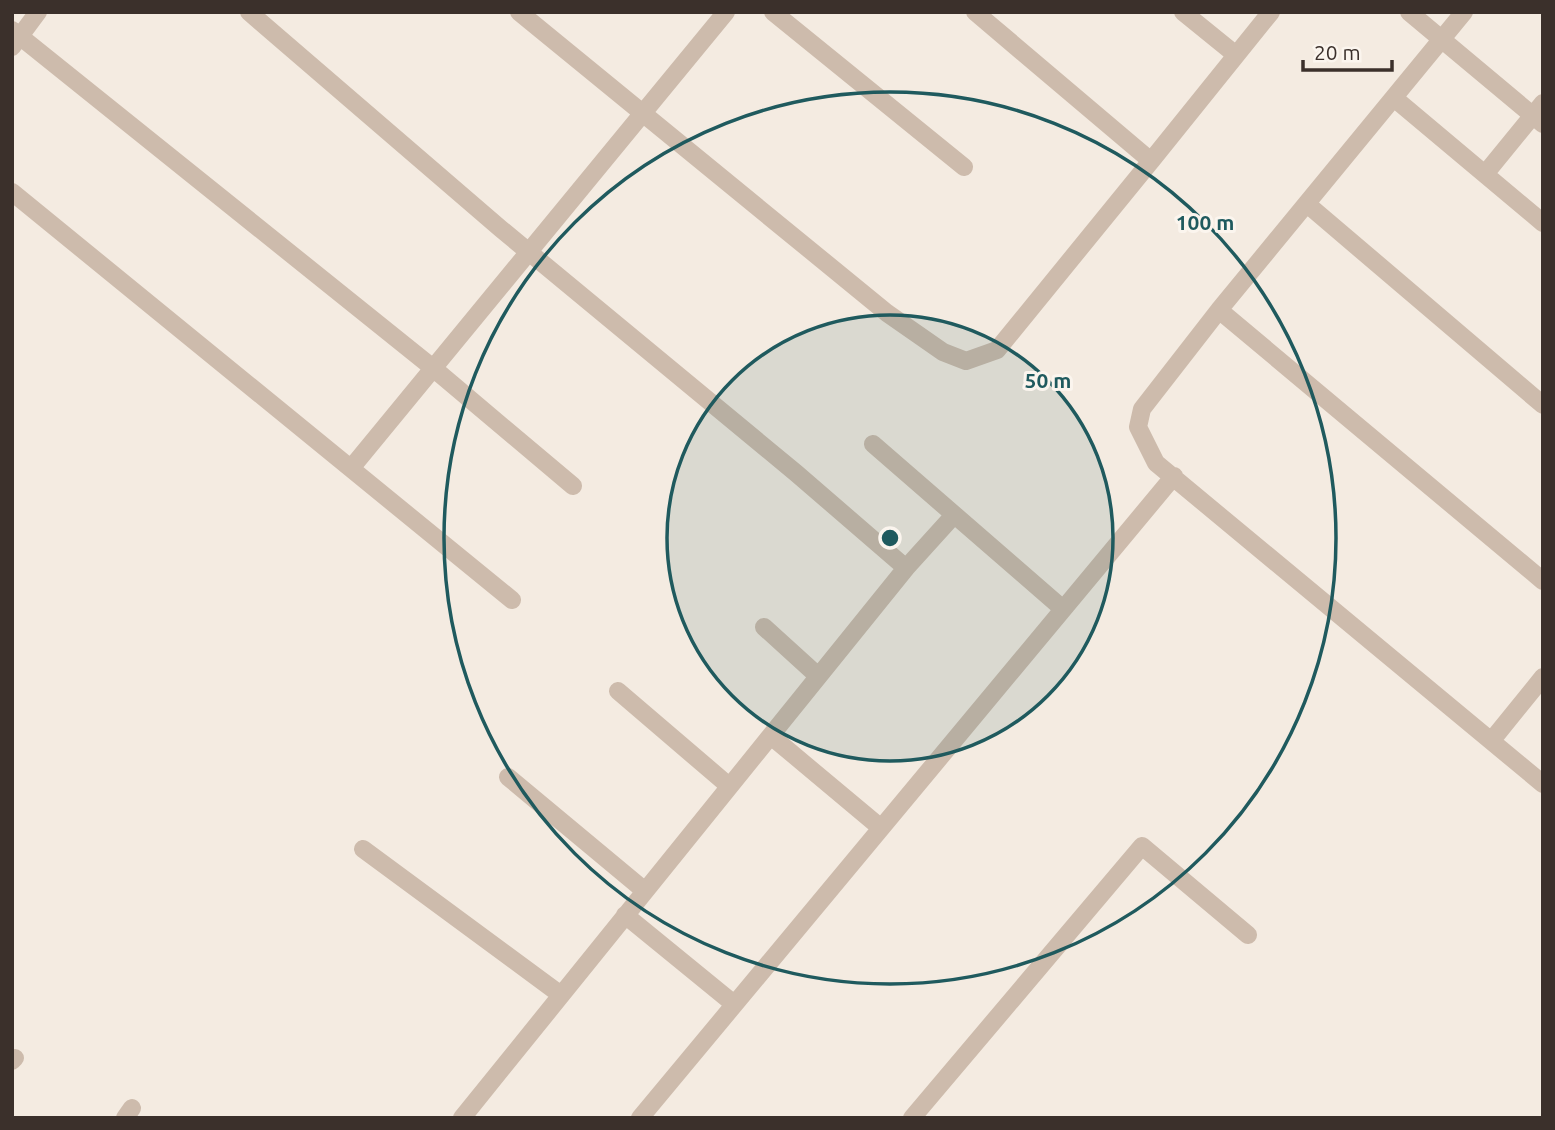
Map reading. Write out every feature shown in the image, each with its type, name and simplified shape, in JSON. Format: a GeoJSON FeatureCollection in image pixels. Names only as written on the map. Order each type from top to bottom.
{"type":"FeatureCollection","features":[{"type":"Feature","properties":{"kind":"street"},"geometry":{"type":"LineString","coordinates":[[38,12],[15,38],[433,368],[573,486]]}},
{"type":"Feature","properties":{"kind":"street"},"geometry":{"type":"LineString","coordinates":[[249,12],[528,251],[796,473],[906,568]]}},
{"type":"Feature","properties":{"kind":"street"},"geometry":{"type":"LineString","coordinates":[[519,12],[887,313],[943,352],[966,360],[997,350],[1271,12]]}},
{"type":"Feature","properties":{"kind":"street"},"geometry":{"type":"LineString","coordinates":[[352,467],[726,12]]}},
{"type":"Feature","properties":{"kind":"street"},"geometry":{"type":"LineString","coordinates":[[773,12],[964,167]]}},
{"type":"Feature","properties":{"kind":"street"},"geometry":{"type":"LineString","coordinates":[[975,12],[1151,161]]}},
{"type":"Feature","properties":{"kind":"street"},"geometry":{"type":"LineString","coordinates":[[1183,12],[1236,55]]}},
{"type":"Feature","properties":{"kind":"street"},"geometry":{"type":"LineString","coordinates":[[1409,12],[1441,40],[1540,114],[1485,174]]}},
{"type":"Feature","properties":{"kind":"street"},"geometry":{"type":"LineString","coordinates":[[1464,12],[1219,310],[1142,409],[1138,427],[1156,463],[1543,784]]}},
{"type":"Feature","properties":{"kind":"street"},"geometry":{"type":"LineString","coordinates":[[1394,98],[1543,223]]}},
{"type":"Feature","properties":{"kind":"street"},"geometry":{"type":"LineString","coordinates":[[12,192],[512,600]]}},
{"type":"Feature","properties":{"kind":"street"},"geometry":{"type":"LineString","coordinates":[[1307,204],[1543,405]]}},
{"type":"Feature","properties":{"kind":"street"},"geometry":{"type":"LineString","coordinates":[[1219,310],[1543,581]]}},
{"type":"Feature","properties":{"kind":"street"},"geometry":{"type":"LineString","coordinates":[[873,444],[1063,609]]}},
{"type":"Feature","properties":{"kind":"street"},"geometry":{"type":"LineString","coordinates":[[640,1118],[1174,476]]}},
{"type":"Feature","properties":{"kind":"street"},"geometry":{"type":"LineString","coordinates":[[461,1118],[906,568],[954,515]]}},
{"type":"Feature","properties":{"kind":"street"},"geometry":{"type":"LineString","coordinates":[[764,627],[818,676]]}},
{"type":"Feature","properties":{"kind":"street"},"geometry":{"type":"LineString","coordinates":[[1492,740],[1543,677]]}},
{"type":"Feature","properties":{"kind":"street"},"geometry":{"type":"LineString","coordinates":[[618,691],[729,786]]}},
{"type":"Feature","properties":{"kind":"street"},"geometry":{"type":"LineString","coordinates":[[771,736],[881,828]]}},
{"type":"Feature","properties":{"kind":"street"},"geometry":{"type":"LineString","coordinates":[[508,777],[645,891]]}},
{"type":"Feature","properties":{"kind":"street"},"geometry":{"type":"LineString","coordinates":[[912,1118],[1142,846],[1248,935]]}},
{"type":"Feature","properties":{"kind":"street"},"geometry":{"type":"LineString","coordinates":[[363,849],[561,995]]}},
{"type":"Feature","properties":{"kind":"street"},"geometry":{"type":"LineString","coordinates":[[625,915],[734,1004]]}}]}
